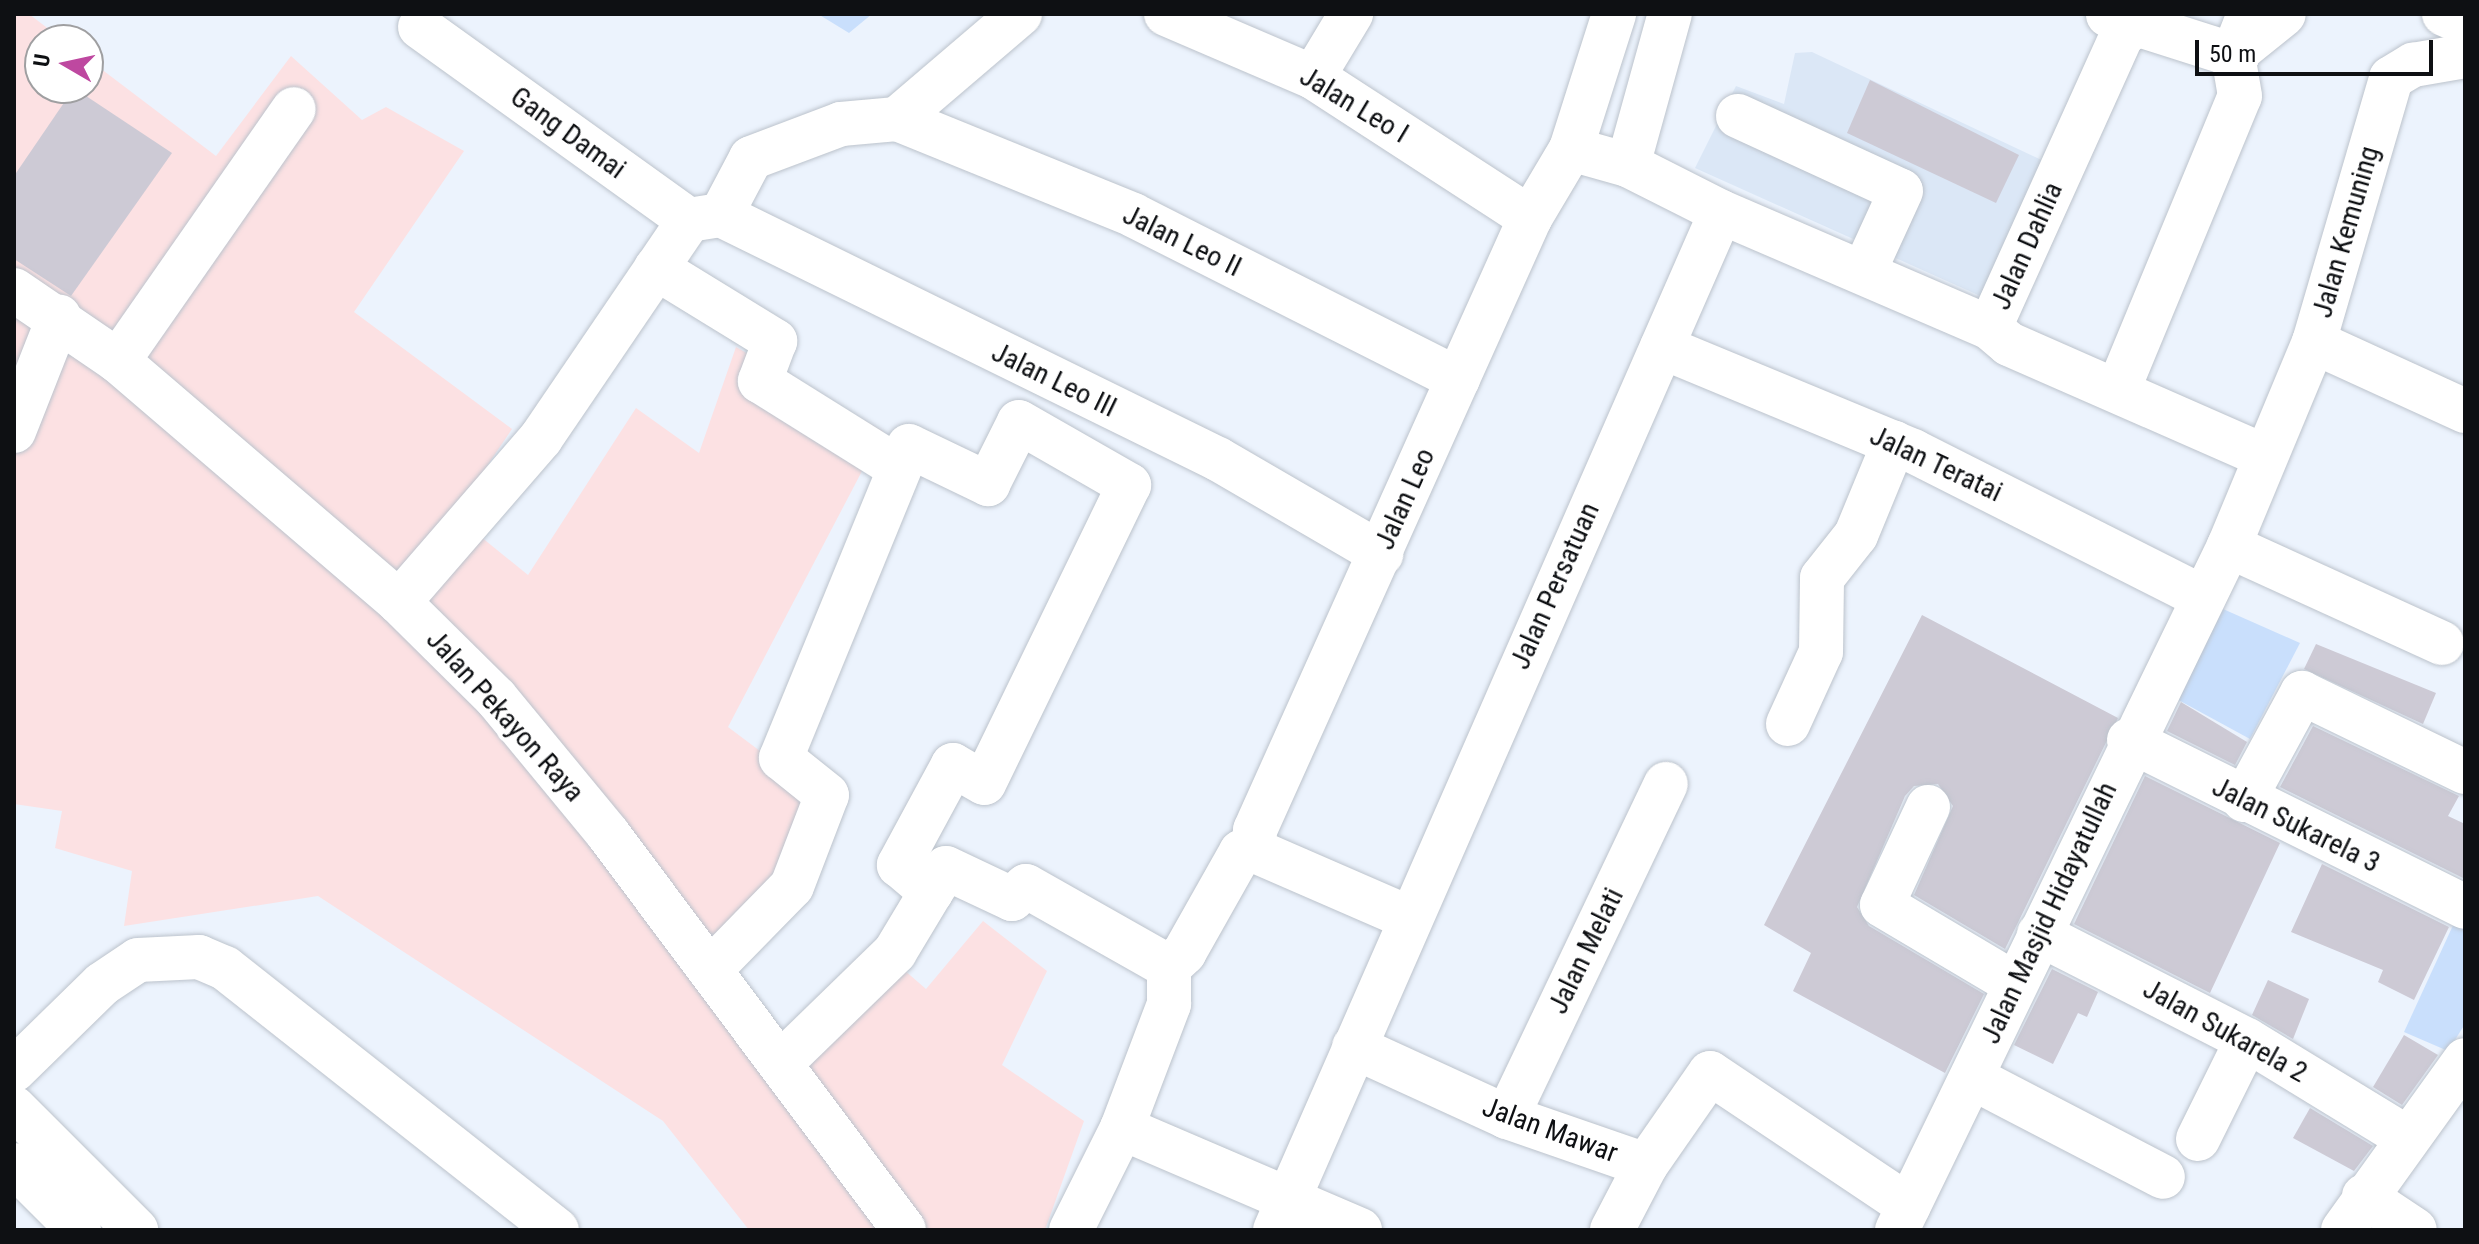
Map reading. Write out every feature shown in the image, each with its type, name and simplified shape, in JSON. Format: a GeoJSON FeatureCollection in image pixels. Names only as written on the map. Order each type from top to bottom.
{"type":"FeatureCollection","features":[{"type":"Feature","properties":{"kind":"street"},"geometry":{"type":"LineString","coordinates":[[399,602],[541,438],[656,268],[705,218],[751,158],[841,124],[897,119],[1020,14]]}},
{"type":"Feature","properties":{"kind":"street","name":"Jalan Leo I"},"geometry":{"type":"LineString","coordinates":[[1166,14],[1313,77],[1530,218]]}},
{"type":"Feature","properties":{"kind":"street"},"geometry":{"type":"LineString","coordinates":[[1313,77],[1351,14]]}},
{"type":"Feature","properties":{"kind":"street","name":"Jalan Leo"},"geometry":{"type":"LineString","coordinates":[[1253,850],[1255,830],[1530,218],[1571,149],[1614,14]]}},
{"type":"Feature","properties":{"kind":"street"},"geometry":{"type":"LineString","coordinates":[[1628,165],[1670,14]]}},
{"type":"Feature","properties":{"kind":"street"},"geometry":{"type":"LineString","coordinates":[[2118,390],[2240,96],[2233,55],[2249,14]]}},
{"type":"Feature","properties":{"kind":"street"},"geometry":{"type":"LineString","coordinates":[[2233,55],[2284,14]]}},
{"type":"Feature","properties":{"kind":"street","name":"Gang Damai"},"geometry":{"type":"LineString","coordinates":[[412,18],[705,218]]}},
{"type":"Feature","properties":{"kind":"street"},"geometry":{"type":"LineString","coordinates":[[2121,20],[2233,55]]}},
{"type":"Feature","properties":{"kind":"street","name":"Jalan Dahlia"},"geometry":{"type":"LineString","coordinates":[[2121,20],[2122,35],[1990,328],[2009,344],[2264,456]]}},
{"type":"Feature","properties":{"kind":"street","name":"Jalan Kemuning"},"geometry":{"type":"LineString","coordinates":[[2229,546],[2314,342],[2391,78],[2459,29]]}},
{"type":"Feature","properties":{"kind":"street"},"geometry":{"type":"LineString","coordinates":[[118,361],[294,109]]}},
{"type":"Feature","properties":{"kind":"street"},"geometry":{"type":"LineString","coordinates":[[1738,116],[1901,191],[1864,272]]}},
{"type":"Feature","properties":{"kind":"street","name":"Jalan Leo II"},"geometry":{"type":"LineString","coordinates":[[897,119],[1133,215],[1458,379]]}},
{"type":"Feature","properties":{"kind":"street"},"geometry":{"type":"LineString","coordinates":[[1571,149],[1628,165],[1721,212],[1990,328]]}},
{"type":"Feature","properties":{"kind":"street","name":"Jalan Persatuan"},"geometry":{"type":"LineString","coordinates":[[1281,1216],[1407,917],[1721,212]]}},
{"type":"Feature","properties":{"kind":"street","name":"Jalan Leo III"},"geometry":{"type":"LineString","coordinates":[[705,218],[1218,459],[1381,554]]}},
{"type":"Feature","properties":{"kind":"street"},"geometry":{"type":"LineString","coordinates":[[656,268],[775,341],[760,381],[899,468]]}},
{"type":"Feature","properties":{"kind":"street","name":"Jalan Pekayon Raya"},"geometry":{"type":"LineString","coordinates":[[14,290],[59,317],[118,361],[399,602],[553,764],[782,1062],[904,1230]]}},
{"type":"Feature","properties":{"kind":"street"},"geometry":{"type":"LineString","coordinates":[[14,431],[59,317]]}},
{"type":"Feature","properties":{"kind":"street"},"geometry":{"type":"LineString","coordinates":[[2314,342],[2465,411]]}},
{"type":"Feature","properties":{"kind":"street","name":"Jalan Teratai"},"geometry":{"type":"LineString","coordinates":[[1662,347],[1894,443],[2202,597]]}},
{"type":"Feature","properties":{"kind":"street"},"geometry":{"type":"LineString","coordinates":[[710,970],[792,886],[827,795],[781,758],[909,446],[988,484],[1019,422],[1129,485],[984,783],[953,765],[899,865],[931,892]]}},
{"type":"Feature","properties":{"kind":"street"},"geometry":{"type":"LineString","coordinates":[[1788,724],[1821,652],[1822,578],[1856,535],[1894,443]]}},
{"type":"Feature","properties":{"kind":"street"},"geometry":{"type":"LineString","coordinates":[[2229,546],[2442,643]]}},
{"type":"Feature","properties":{"kind":"street","name":"Jalan Masjid Hidayatullah"},"geometry":{"type":"LineString","coordinates":[[1903,1218],[1973,1078],[2129,740],[2229,546]]}},
{"type":"Feature","properties":{"kind":"street"},"geometry":{"type":"LineString","coordinates":[[2244,800],[2302,693],[2465,772]]}},
{"type":"Feature","properties":{"kind":"street","name":"Jalan Sukarela 3"},"geometry":{"type":"LineString","coordinates":[[2129,740],[2244,800],[2465,907]]}},
{"type":"Feature","properties":{"kind":"street","name":"Jalan Melati"},"geometry":{"type":"LineString","coordinates":[[1507,1117],[1666,784]]}},
{"type":"Feature","properties":{"kind":"street"},"geometry":{"type":"LineString","coordinates":[[1928,807],[1882,905],[2015,984]]}},
{"type":"Feature","properties":{"kind":"street"},"geometry":{"type":"LineString","coordinates":[[1071,1230],[1122,1128],[1169,1004],[1169,967],[1184,953],[1241,852],[1253,850],[1407,917]]}},
{"type":"Feature","properties":{"kind":"street"},"geometry":{"type":"LineString","coordinates":[[782,1062],[895,952],[946,868],[1012,899],[1026,886],[1169,967]]}},
{"type":"Feature","properties":{"kind":"street","name":"Jalan Sukarela 2"},"geometry":{"type":"LineString","coordinates":[[2039,934],[2247,1040],[2406,1137]]}},
{"type":"Feature","properties":{"kind":"street"},"geometry":{"type":"LineString","coordinates":[[14,1070],[102,984],[138,960],[199,957],[225,968],[557,1230]]}},
{"type":"Feature","properties":{"kind":"street"},"geometry":{"type":"LineString","coordinates":[[2198,1139],[2247,1040]]}},
{"type":"Feature","properties":{"kind":"street","name":"Jalan Mawar"},"geometry":{"type":"LineString","coordinates":[[1354,1047],[1507,1117],[1646,1165],[1710,1073],[1903,1218]]}},
{"type":"Feature","properties":{"kind":"street"},"geometry":{"type":"LineString","coordinates":[[2415,1230],[2354,1213],[2406,1137],[2452,1110],[2465,1060]]}},
{"type":"Feature","properties":{"kind":"street"},"geometry":{"type":"LineString","coordinates":[[1973,1078],[2163,1177]]}},
{"type":"Feature","properties":{"kind":"street"},"geometry":{"type":"LineString","coordinates":[[14,1108],[136,1230]]}},
{"type":"Feature","properties":{"kind":"street"},"geometry":{"type":"LineString","coordinates":[[1122,1128],[1281,1216],[1360,1230]]}},
{"type":"Feature","properties":{"kind":"street"},"geometry":{"type":"LineString","coordinates":[[14,1165],[79,1230]]}},
{"type":"Feature","properties":{"kind":"street"},"geometry":{"type":"LineString","coordinates":[[1612,1230],[1646,1165]]}},
{"type":"Feature","properties":{"kind":"shaded area"},"geometry":{"type":"Polygon","coordinates":[[[14,14],[29,14],[42,24],[24,24],[24,104],[104,104],[104,71],[216,156],[291,56],[362,120],[386,107],[464,151],[354,312],[512,429],[454,515],[528,575],[636,408],[699,453],[736,347],[883,431],[728,727],[819,795],[767,904],[717,943],[789,1039],[880,949],[926,989],[983,921],[1047,971],[1002,1065],[1084,1121],[1045,1230],[749,1230],[663,1121],[318,896],[124,926],[132,871],[55,848],[62,811],[14,804],[14,14]]]}},
{"type":"Feature","properties":{"kind":"shaded area"},"geometry":{"type":"Polygon","coordinates":[[[818,14],[872,14],[849,33],[818,14]]]}},
{"type":"Feature","properties":{"kind":"shaded area"},"geometry":{"type":"Polygon","coordinates":[[[1812,52],[2050,164],[1987,299],[1695,168],[1736,86],[1784,104],[1795,53],[1812,52]]]}},
{"type":"Feature","properties":{"kind":"shaded area"},"geometry":{"type":"Polygon","coordinates":[[[2205,601],[2300,643],[2250,739],[2160,690],[2205,601]]]}},
{"type":"Feature","properties":{"kind":"shaded area"},"geometry":{"type":"Polygon","coordinates":[[[2455,921],[2465,925],[2465,1024],[2448,1051],[2404,1032],[2455,921]]]}},
{"type":"Feature","properties":{"kind":"building"},"geometry":{"type":"Polygon","coordinates":[[[1870,80],[2019,155],[1996,203],[1847,133],[1870,80]]]}},
{"type":"Feature","properties":{"kind":"building"},"geometry":{"type":"Polygon","coordinates":[[[63,104],[98,104],[172,153],[71,296],[14,259],[14,176],[63,104]]]}},
{"type":"Feature","properties":{"kind":"building"},"geometry":{"type":"Polygon","coordinates":[[[1922,615],[2118,718],[2005,949],[1914,895],[1953,806],[1938,784],[1914,786],[1905,796],[1857,907],[1869,926],[1984,994],[1945,1073],[1793,991],[1811,953],[1764,925],[1922,615]]]}},
{"type":"Feature","properties":{"kind":"building"},"geometry":{"type":"Polygon","coordinates":[[[2316,644],[2436,693],[2423,724],[2304,669],[2316,644]]]}},
{"type":"Feature","properties":{"kind":"building"},"geometry":{"type":"Polygon","coordinates":[[[2181,702],[2247,742],[2235,765],[2167,731],[2181,702]]]}},
{"type":"Feature","properties":{"kind":"building"},"geometry":{"type":"Polygon","coordinates":[[[2313,726],[2459,796],[2448,816],[2465,824],[2465,879],[2280,787],[2313,726]]]}},
{"type":"Feature","properties":{"kind":"building"},"geometry":{"type":"Polygon","coordinates":[[[2145,776],[2280,843],[2210,993],[2074,924],[2145,776]]]}},
{"type":"Feature","properties":{"kind":"building"},"geometry":{"type":"Polygon","coordinates":[[[2322,864],[2449,927],[2414,1000],[2378,982],[2383,970],[2291,932],[2322,864]]]}},
{"type":"Feature","properties":{"kind":"building"},"geometry":{"type":"Polygon","coordinates":[[[2052,969],[2098,992],[2087,1017],[2078,1013],[2053,1064],[2014,1045],[2052,969]]]}},
{"type":"Feature","properties":{"kind":"building"},"geometry":{"type":"Polygon","coordinates":[[[2268,980],[2309,999],[2293,1039],[2252,1015],[2268,980]]]}},
{"type":"Feature","properties":{"kind":"building"},"geometry":{"type":"Polygon","coordinates":[[[2404,1035],[2438,1055],[2402,1105],[2373,1087],[2404,1035]]]}},
{"type":"Feature","properties":{"kind":"building"},"geometry":{"type":"Polygon","coordinates":[[[2310,1108],[2373,1146],[2354,1171],[2293,1138],[2310,1108]]]}}]}
